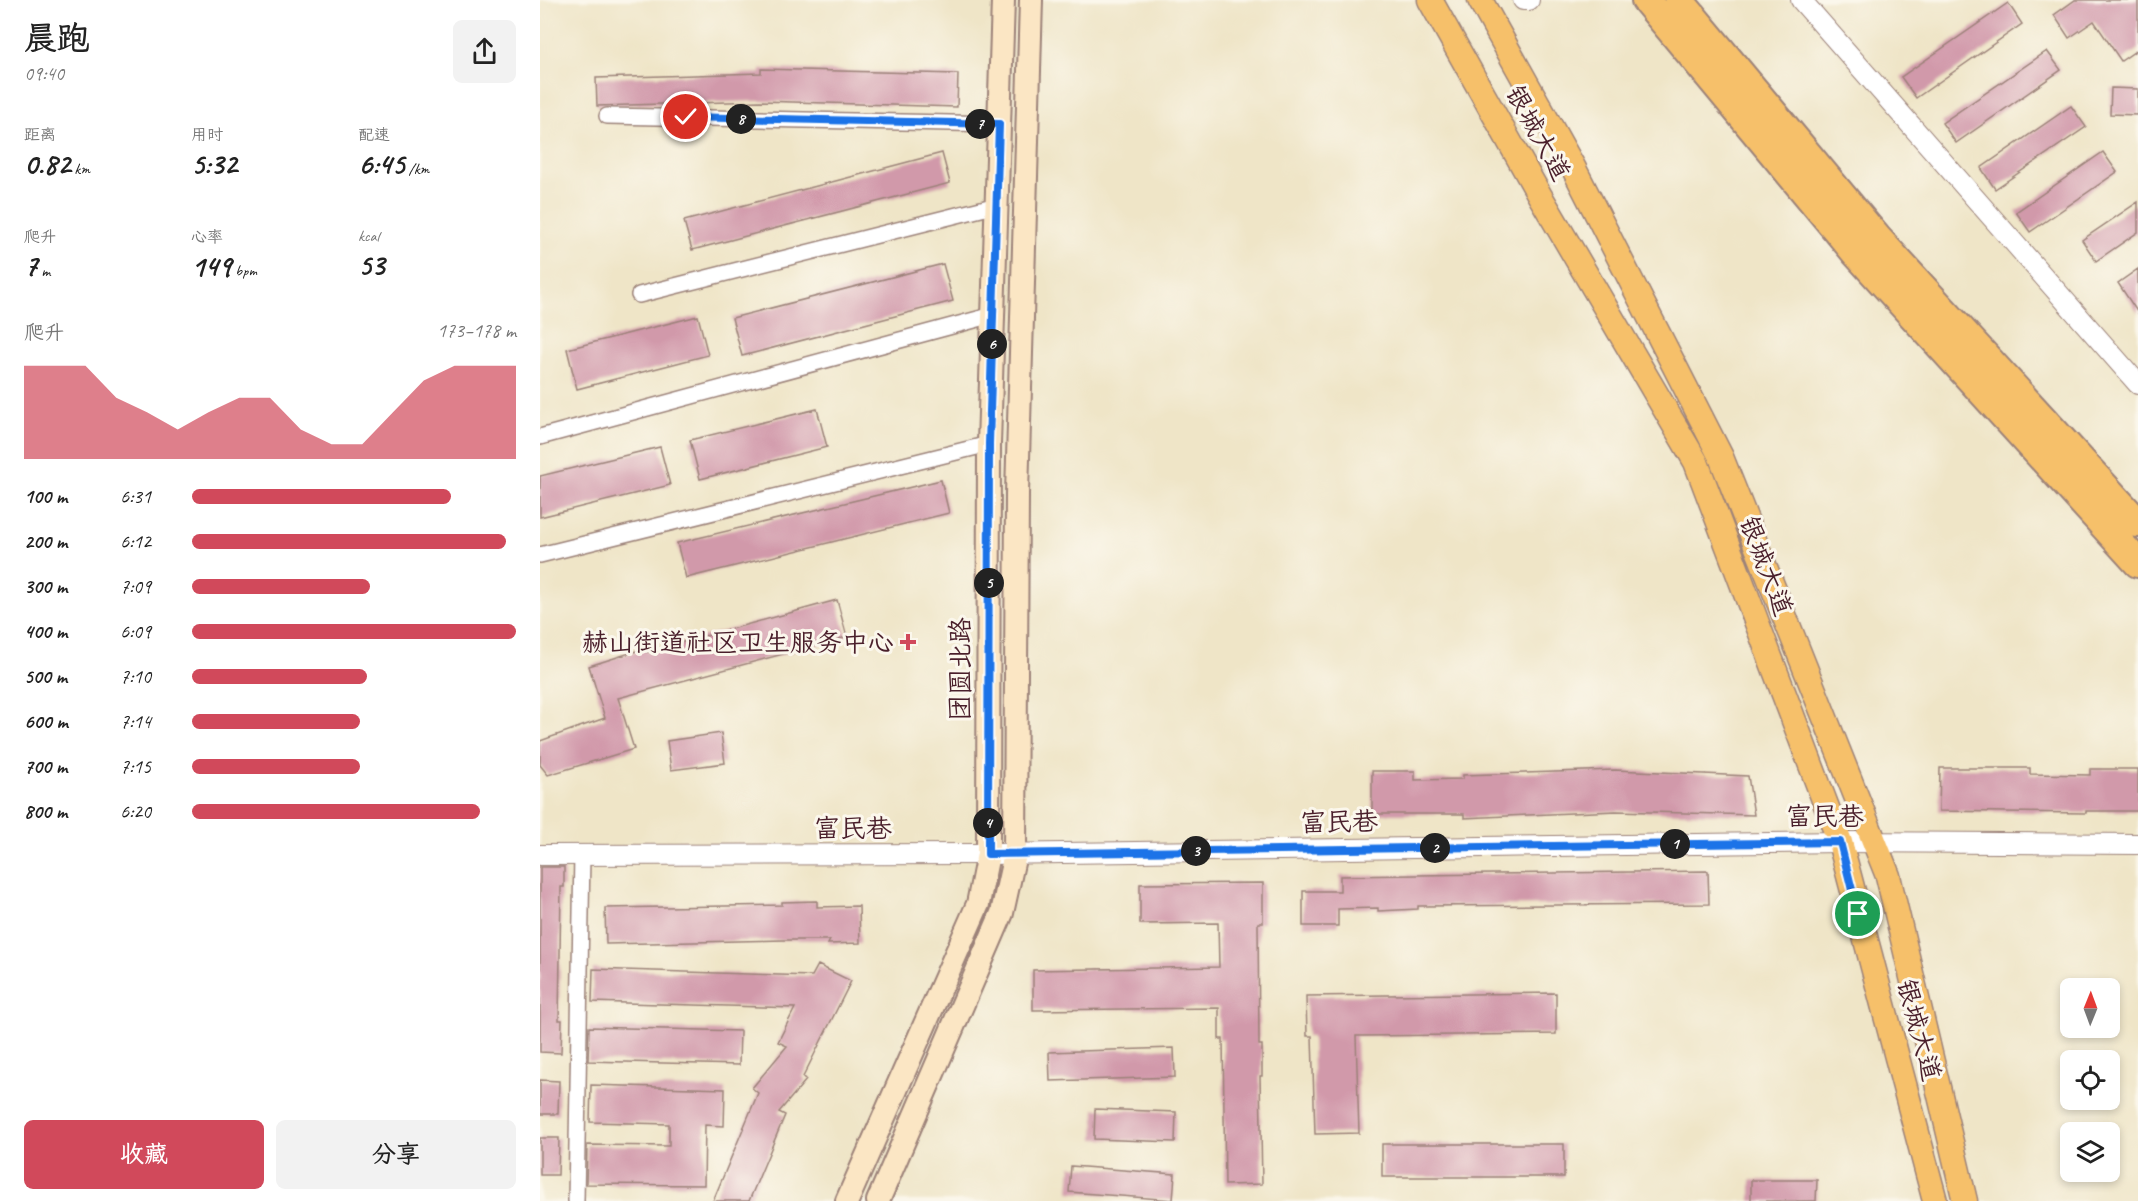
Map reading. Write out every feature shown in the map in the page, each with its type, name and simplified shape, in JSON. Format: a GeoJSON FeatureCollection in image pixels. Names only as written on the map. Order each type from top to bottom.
{"type":"FeatureCollection","features":[{"type":"Feature","properties":{"kind":"highway"},"geometry":{"type":"LineString","coordinates":[[1646,0],[1856,253],[2138,563]]}},
{"type":"Feature","properties":{"kind":"highway"},"geometry":{"type":"LineString","coordinates":[[1679,0],[1877,238],[2138,524]]}},
{"type":"Feature","properties":{"kind":"main road","name":"团圆北路"},"geometry":{"type":"LineString","coordinates":[[847,1201],[978,904],[988,854],[989,444],[1003,0]]}},
{"type":"Feature","properties":{"kind":"main road"},"geometry":{"type":"LineString","coordinates":[[878,1201],[1002,913],[1015,854],[1017,494],[1031,0]]}},
{"type":"Feature","properties":{"kind":"main road","name":"银城大道"},"geometry":{"type":"LineString","coordinates":[[1430,0],[1540,196],[1696,462],[1840,842],[1935,1201]]}},
{"type":"Feature","properties":{"kind":"main road","name":"银城大道"},"geometry":{"type":"LineString","coordinates":[[1480,0],[1572,165],[1721,457],[1888,876],[1965,1201]]}},
{"type":"Feature","properties":{"kind":"street"},"geometry":{"type":"LineString","coordinates":[[1523,0],[1529,0]]}},
{"type":"Feature","properties":{"kind":"street"},"geometry":{"type":"LineString","coordinates":[[1801,0],[2138,384]]}},
{"type":"Feature","properties":{"kind":"street"},"geometry":{"type":"LineString","coordinates":[[607,116],[999,124]]}},
{"type":"Feature","properties":{"kind":"street"},"geometry":{"type":"LineString","coordinates":[[639,295],[997,205]]}},
{"type":"Feature","properties":{"kind":"street"},"geometry":{"type":"LineString","coordinates":[[540,437],[993,315]]}},
{"type":"Feature","properties":{"kind":"street"},"geometry":{"type":"LineString","coordinates":[[540,555],[989,444]]}},
{"type":"Feature","properties":{"kind":"street","name":"富民巷"},"geometry":{"type":"LineString","coordinates":[[540,855],[1015,854],[1840,842],[2138,844]]}},
{"type":"Feature","properties":{"kind":"street"},"geometry":{"type":"LineString","coordinates":[[576,1201],[582,855]]}},
{"type":"Feature","properties":{"kind":"building"},"geometry":{"type":"Polygon","coordinates":[[[2075,0],[2138,0],[2138,49],[2121,61],[2094,21],[2069,38],[2054,15],[2075,0]]]}},
{"type":"Feature","properties":{"kind":"building"},"geometry":{"type":"Polygon","coordinates":[[[2008,3],[2022,24],[1916,98],[1901,77],[2008,3]]]}},
{"type":"Feature","properties":{"kind":"building"},"geometry":{"type":"Polygon","coordinates":[[[2047,51],[2061,70],[1956,143],[1942,123],[2047,51]]]}},
{"type":"Feature","properties":{"kind":"building"},"geometry":{"type":"Polygon","coordinates":[[[761,69],[958,74],[957,107],[760,101],[597,106],[596,78],[761,73],[761,69]]]}},
{"type":"Feature","properties":{"kind":"building"},"geometry":{"type":"Polygon","coordinates":[[[2111,88],[2138,89],[2138,115],[2110,114],[2111,88]]]}},
{"type":"Feature","properties":{"kind":"building"},"geometry":{"type":"Polygon","coordinates":[[[2071,106],[2086,127],[1995,189],[1981,168],[2071,106]]]}},
{"type":"Feature","properties":{"kind":"building"},"geometry":{"type":"Polygon","coordinates":[[[2103,152],[2117,172],[2030,232],[2016,212],[2103,152]]]}},
{"type":"Feature","properties":{"kind":"building"},"geometry":{"type":"Polygon","coordinates":[[[942,153],[950,183],[692,250],[684,221],[942,153]]]}},
{"type":"Feature","properties":{"kind":"building"},"geometry":{"type":"Polygon","coordinates":[[[2138,202],[2138,232],[2096,261],[2082,240],[2138,202]]]}},
{"type":"Feature","properties":{"kind":"building"},"geometry":{"type":"Polygon","coordinates":[[[943,264],[953,301],[742,356],[732,318],[943,264]]]}},
{"type":"Feature","properties":{"kind":"building"},"geometry":{"type":"Polygon","coordinates":[[[2138,269],[2138,313],[2118,283],[2138,269]]]}},
{"type":"Feature","properties":{"kind":"building"},"geometry":{"type":"Polygon","coordinates":[[[698,316],[708,355],[577,389],[567,349],[698,316]]]}},
{"type":"Feature","properties":{"kind":"building"},"geometry":{"type":"Polygon","coordinates":[[[817,409],[827,447],[700,479],[690,440],[817,409]]]}},
{"type":"Feature","properties":{"kind":"building"},"geometry":{"type":"Polygon","coordinates":[[[660,447],[670,485],[540,517],[540,476],[660,447]]]}},
{"type":"Feature","properties":{"kind":"building"},"geometry":{"type":"Polygon","coordinates":[[[941,480],[949,513],[686,578],[677,543],[941,480]]]}},
{"type":"Feature","properties":{"kind":"building"},"geometry":{"type":"Polygon","coordinates":[[[837,600],[847,637],[618,698],[634,749],[548,775],[540,765],[540,741],[605,718],[589,666],[646,648],[647,652],[837,600]]]}},
{"type":"Feature","properties":{"kind":"building"},"geometry":{"type":"Polygon","coordinates":[[[721,733],[725,763],[671,770],[667,741],[721,733]]]}},
{"type":"Feature","properties":{"kind":"building"},"geometry":{"type":"Polygon","coordinates":[[[1940,768],[2030,768],[2030,774],[2090,775],[2090,769],[2138,769],[2138,811],[2086,811],[2086,813],[1939,811],[1940,768]]]}},
{"type":"Feature","properties":{"kind":"building"},"geometry":{"type":"Polygon","coordinates":[[[1615,770],[1748,776],[1754,815],[1616,811],[1464,818],[1464,814],[1372,814],[1372,771],[1415,771],[1415,780],[1463,779],[1463,775],[1615,770]]]}},
{"type":"Feature","properties":{"kind":"building"},"geometry":{"type":"Polygon","coordinates":[[[540,867],[564,867],[564,887],[561,887],[559,1020],[562,1020],[561,1053],[540,1052],[540,867]]]}},
{"type":"Feature","properties":{"kind":"building"},"geometry":{"type":"Polygon","coordinates":[[[1708,871],[1709,904],[1418,906],[1418,909],[1378,911],[1378,908],[1338,909],[1338,926],[1303,926],[1303,891],[1340,891],[1340,876],[1708,871]]]}},
{"type":"Feature","properties":{"kind":"building"},"geometry":{"type":"Polygon","coordinates":[[[1263,883],[1263,923],[1258,923],[1259,1045],[1262,1045],[1262,1076],[1260,1076],[1262,1184],[1225,1185],[1223,1039],[1219,1039],[1219,1008],[1033,1010],[1033,970],[1219,967],[1218,923],[1140,924],[1140,884],[1263,883]]]}},
{"type":"Feature","properties":{"kind":"building"},"geometry":{"type":"Polygon","coordinates":[[[817,901],[817,907],[859,906],[860,943],[828,944],[830,940],[783,940],[606,944],[605,908],[782,905],[782,902],[817,901]]]}},
{"type":"Feature","properties":{"kind":"building"},"geometry":{"type":"Polygon","coordinates":[[[818,965],[851,981],[803,1077],[806,1080],[779,1112],[785,1115],[749,1201],[713,1201],[758,1093],[752,1088],[787,1046],[778,1042],[795,1008],[592,1002],[593,969],[812,976],[818,965]]]}},
{"type":"Feature","properties":{"kind":"building"},"geometry":{"type":"Polygon","coordinates":[[[1556,993],[1556,1034],[1356,1036],[1359,1133],[1315,1134],[1312,1036],[1307,1036],[1306,996],[1556,993]]]}},
{"type":"Feature","properties":{"kind":"building"},"geometry":{"type":"Polygon","coordinates":[[[589,1027],[740,1031],[739,1065],[588,1061],[589,1027]]]}},
{"type":"Feature","properties":{"kind":"building"},"geometry":{"type":"Polygon","coordinates":[[[1174,1048],[1175,1077],[1050,1081],[1049,1052],[1174,1048]]]}},
{"type":"Feature","properties":{"kind":"building"},"geometry":{"type":"Polygon","coordinates":[[[540,1080],[559,1081],[558,1114],[540,1114],[540,1080]]]}},
{"type":"Feature","properties":{"kind":"building"},"geometry":{"type":"Polygon","coordinates":[[[591,1085],[725,1089],[724,1126],[705,1125],[704,1185],[586,1184],[587,1145],[669,1146],[669,1124],[590,1122],[591,1085]]]}},
{"type":"Feature","properties":{"kind":"building"},"geometry":{"type":"Polygon","coordinates":[[[1095,1109],[1176,1112],[1175,1142],[1094,1139],[1095,1109]]]}},
{"type":"Feature","properties":{"kind":"building"},"geometry":{"type":"Polygon","coordinates":[[[540,1138],[559,1138],[558,1175],[540,1175],[540,1138]]]}},
{"type":"Feature","properties":{"kind":"building"},"geometry":{"type":"Polygon","coordinates":[[[1382,1144],[1564,1144],[1564,1177],[1382,1177],[1382,1144]]]}},
{"type":"Feature","properties":{"kind":"building"},"geometry":{"type":"Polygon","coordinates":[[[1071,1166],[1175,1174],[1173,1200],[1069,1192],[1071,1166]]]}},
{"type":"Feature","properties":{"kind":"building"},"geometry":{"type":"Polygon","coordinates":[[[1751,1180],[1817,1180],[1816,1201],[1751,1201],[1751,1180]]]}},
{"type":"Feature","properties":{"kind":"place","name":"赫山街道社区卫生服务中心"},"geometry":{"type":"Point","coordinates":[908,642]}},
{"type":"Feature","properties":{"kind":"route"},"geometry":{"type":"LineString","coordinates":[[686,117],[999,124],[989,444],[988,854],[1840,842],[1858,914]]}}]}
